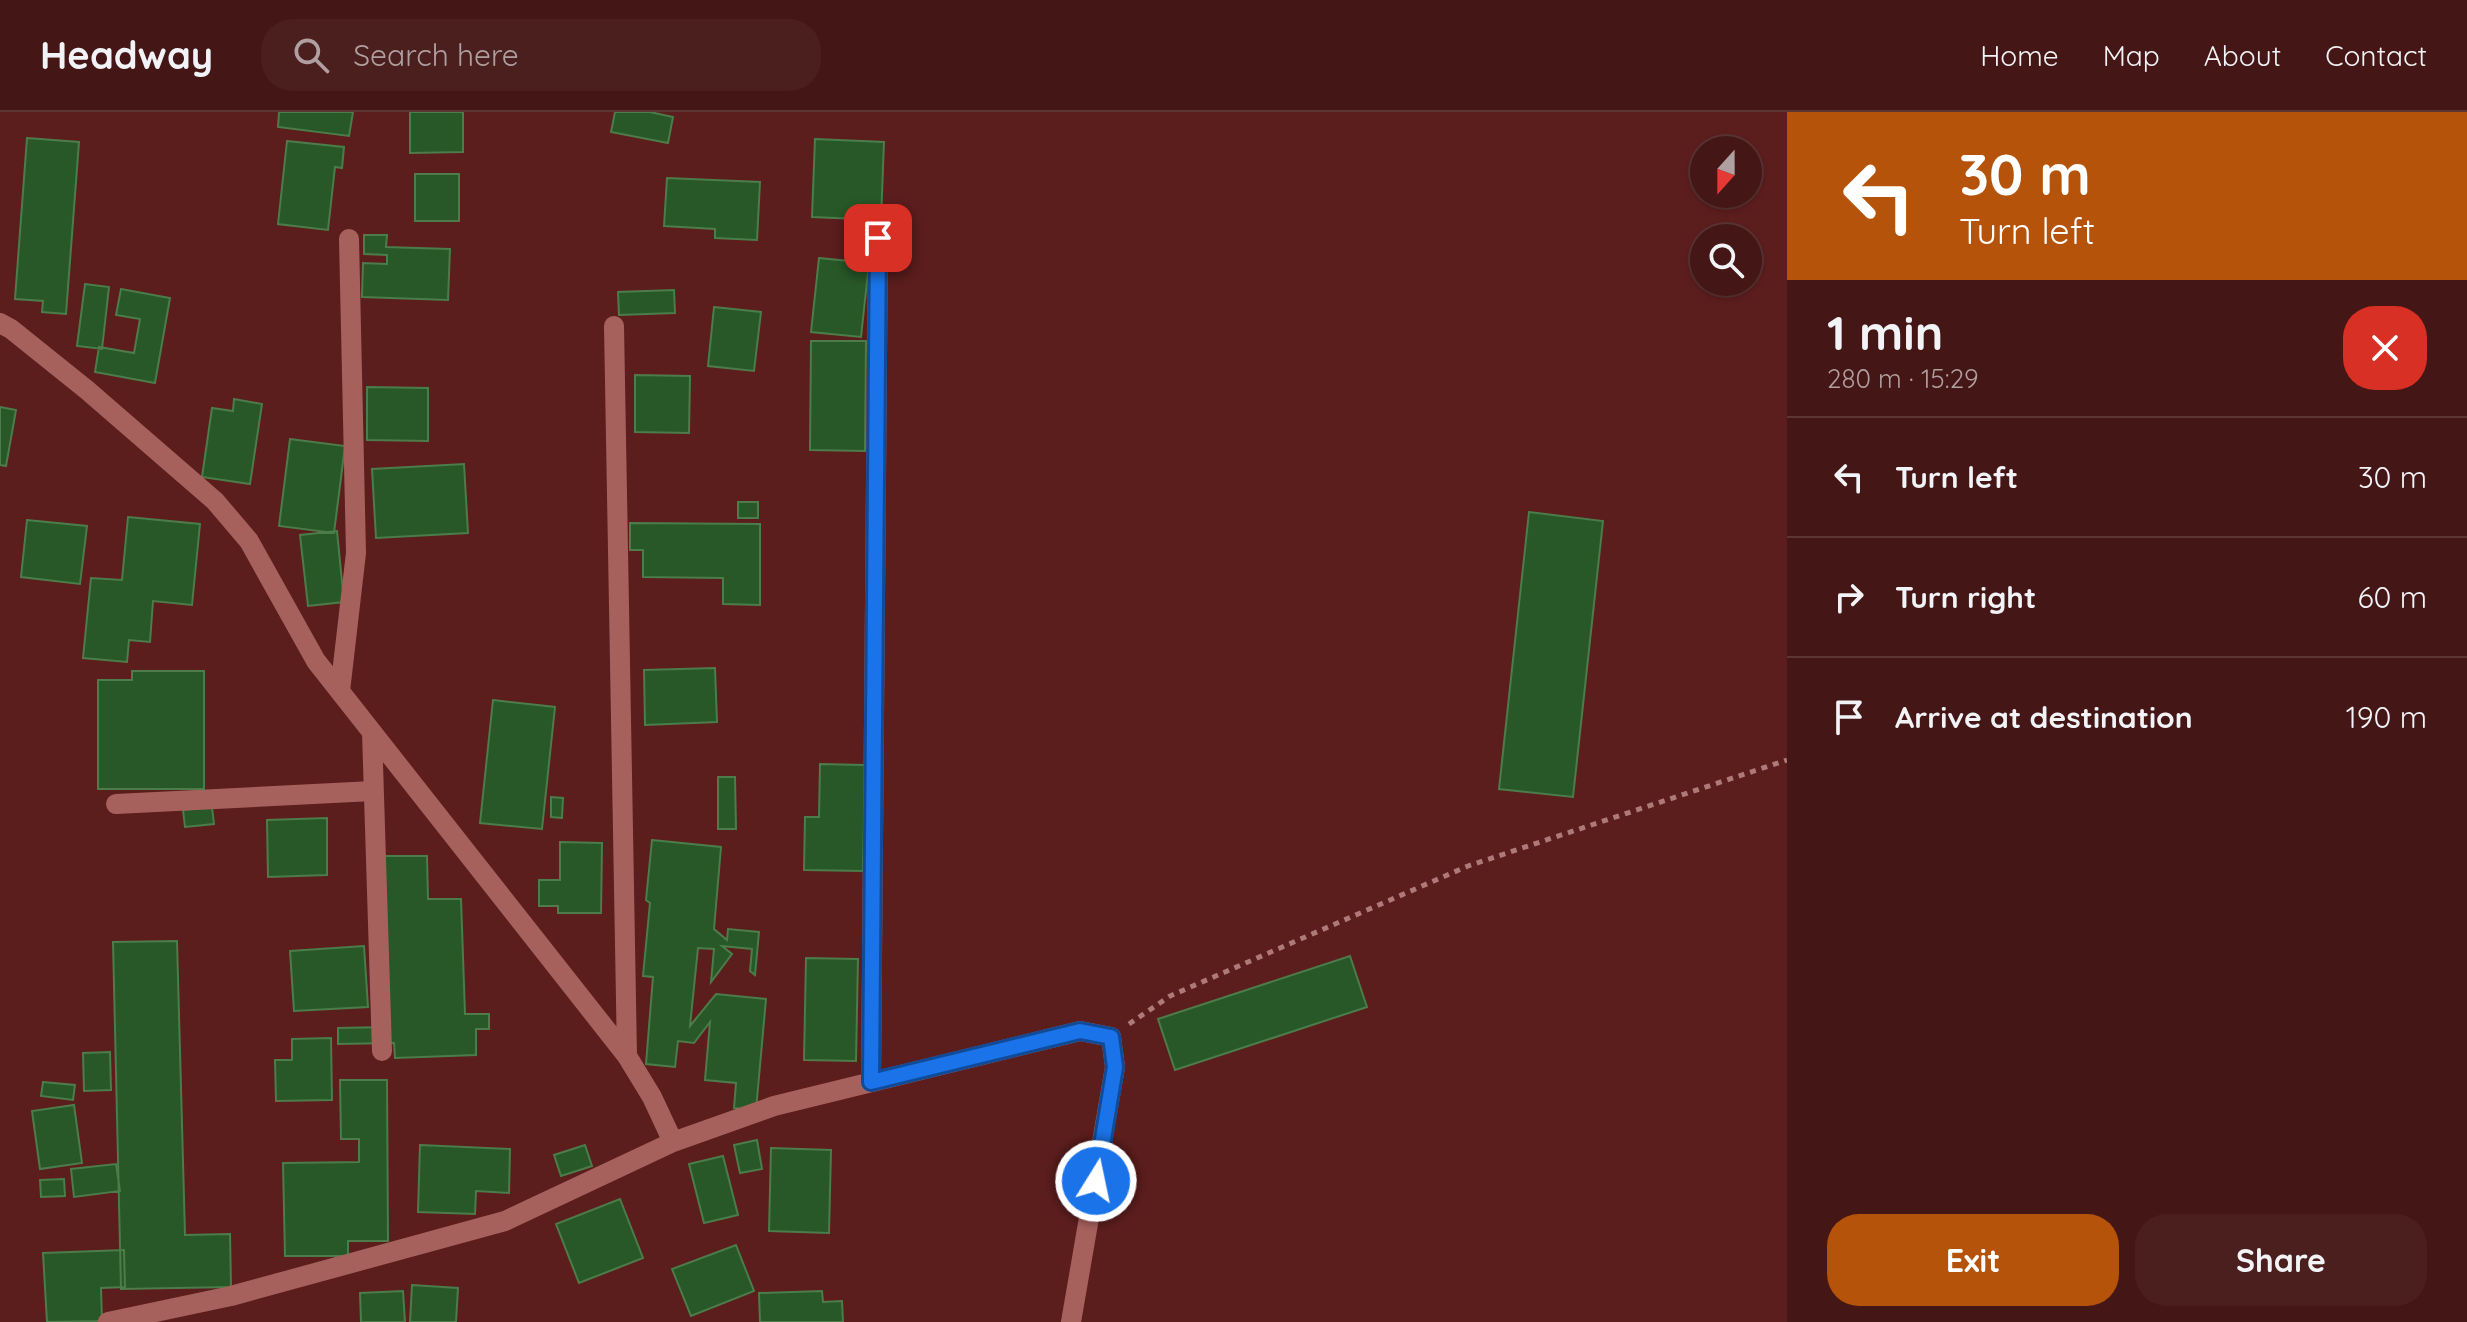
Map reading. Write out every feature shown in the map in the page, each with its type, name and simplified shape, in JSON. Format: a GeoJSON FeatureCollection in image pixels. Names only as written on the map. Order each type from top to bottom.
{"type":"FeatureCollection","features":[{"type":"Feature","properties":{"kind":"street"},"geometry":{"type":"LineString","coordinates":[[871,1082],[878,238]]}},
{"type":"Feature","properties":{"kind":"street"},"geometry":{"type":"LineString","coordinates":[[340,691],[356,553],[349,239]]}},
{"type":"Feature","properties":{"kind":"street"},"geometry":{"type":"LineString","coordinates":[[0,323],[87,390],[215,501],[249,541],[316,661],[627,1056],[652,1097],[673,1142]]}},
{"type":"Feature","properties":{"kind":"street"},"geometry":{"type":"LineString","coordinates":[[614,326],[627,1056]]}},
{"type":"Feature","properties":{"kind":"street"},"geometry":{"type":"LineString","coordinates":[[372,732],[382,1051]]}},
{"type":"Feature","properties":{"kind":"street"},"geometry":{"type":"LineString","coordinates":[[116,804],[373,791]]}},
{"type":"Feature","properties":{"kind":"street"},"geometry":{"type":"LineString","coordinates":[[108,1322],[231,1296],[505,1221],[673,1142],[774,1106],[1080,1031],[1111,1037],[1115,1067],[1071,1322]]}},
{"type":"Feature","properties":{"kind":"path"},"geometry":{"type":"LineString","coordinates":[[1111,1037],[1170,996],[1468,866],[1787,760]]}},
{"type":"Feature","properties":{"kind":"building"},"geometry":{"type":"Polygon","coordinates":[[[279,112],[353,112],[349,136],[278,127],[279,112]]]}},
{"type":"Feature","properties":{"kind":"building"},"geometry":{"type":"Polygon","coordinates":[[[410,112],[463,112],[463,152],[410,153],[410,112]]]}},
{"type":"Feature","properties":{"kind":"building"},"geometry":{"type":"Polygon","coordinates":[[[615,112],[650,112],[673,117],[668,143],[611,132],[615,112]]]}},
{"type":"Feature","properties":{"kind":"building"},"geometry":{"type":"Polygon","coordinates":[[[27,138],[79,142],[66,314],[42,312],[43,301],[15,299],[27,138]]]}},
{"type":"Feature","properties":{"kind":"building"},"geometry":{"type":"Polygon","coordinates":[[[815,139],[884,142],[881,220],[812,217],[815,139]]]}},
{"type":"Feature","properties":{"kind":"building"},"geometry":{"type":"Polygon","coordinates":[[[287,141],[344,147],[342,168],[335,167],[328,230],[278,224],[287,141]]]}},
{"type":"Feature","properties":{"kind":"building"},"geometry":{"type":"Polygon","coordinates":[[[415,174],[459,174],[459,221],[415,221],[415,174]]]}},
{"type":"Feature","properties":{"kind":"building"},"geometry":{"type":"Polygon","coordinates":[[[667,178],[760,182],[757,240],[715,238],[715,229],[664,226],[667,178]]]}},
{"type":"Feature","properties":{"kind":"building"},"geometry":{"type":"Polygon","coordinates":[[[364,235],[387,235],[386,247],[450,249],[448,300],[362,297],[363,263],[387,264],[387,255],[364,254],[364,235]]]}},
{"type":"Feature","properties":{"kind":"building"},"geometry":{"type":"Polygon","coordinates":[[[819,258],[869,263],[861,337],[811,332],[819,258]]]}},
{"type":"Feature","properties":{"kind":"building"},"geometry":{"type":"Polygon","coordinates":[[[85,284],[109,287],[102,349],[77,346],[85,284]]]}},
{"type":"Feature","properties":{"kind":"building"},"geometry":{"type":"Polygon","coordinates":[[[121,289],[170,298],[155,383],[95,372],[99,347],[134,353],[140,319],[116,315],[121,289]]]}},
{"type":"Feature","properties":{"kind":"building"},"geometry":{"type":"Polygon","coordinates":[[[674,290],[675,313],[619,315],[618,292],[674,290]]]}},
{"type":"Feature","properties":{"kind":"building"},"geometry":{"type":"Polygon","coordinates":[[[714,307],[761,312],[754,371],[708,366],[714,307]]]}},
{"type":"Feature","properties":{"kind":"building"},"geometry":{"type":"Polygon","coordinates":[[[811,341],[866,341],[865,451],[810,450],[811,341]]]}},
{"type":"Feature","properties":{"kind":"building"},"geometry":{"type":"Polygon","coordinates":[[[635,375],[690,376],[689,433],[635,432],[635,375]]]}},
{"type":"Feature","properties":{"kind":"building"},"geometry":{"type":"Polygon","coordinates":[[[367,387],[428,388],[428,441],[367,440],[367,387]]]}},
{"type":"Feature","properties":{"kind":"building"},"geometry":{"type":"Polygon","coordinates":[[[234,399],[262,404],[250,484],[202,477],[212,408],[233,411],[234,399]]]}},
{"type":"Feature","properties":{"kind":"building"},"geometry":{"type":"Polygon","coordinates":[[[0,407],[16,410],[6,466],[0,465],[0,407]]]}},
{"type":"Feature","properties":{"kind":"building"},"geometry":{"type":"Polygon","coordinates":[[[290,439],[345,446],[334,533],[279,526],[290,439]]]}},
{"type":"Feature","properties":{"kind":"building"},"geometry":{"type":"Polygon","coordinates":[[[464,464],[468,533],[376,538],[372,469],[464,464]]]}},
{"type":"Feature","properties":{"kind":"building"},"geometry":{"type":"Polygon","coordinates":[[[738,502],[758,502],[758,518],[738,518],[738,502]]]}},
{"type":"Feature","properties":{"kind":"building"},"geometry":{"type":"Polygon","coordinates":[[[1529,512],[1603,521],[1573,797],[1499,789],[1529,512]]]}},
{"type":"Feature","properties":{"kind":"building"},"geometry":{"type":"Polygon","coordinates":[[[128,517],[200,524],[192,605],[153,601],[150,642],[129,640],[127,662],[83,658],[91,578],[122,580],[128,517]]]}},
{"type":"Feature","properties":{"kind":"building"},"geometry":{"type":"Polygon","coordinates":[[[27,520],[87,526],[80,584],[21,577],[27,520]]]}},
{"type":"Feature","properties":{"kind":"building"},"geometry":{"type":"Polygon","coordinates":[[[630,523],[760,524],[760,605],[723,604],[723,578],[643,577],[643,550],[630,550],[630,523]]]}},
{"type":"Feature","properties":{"kind":"building"},"geometry":{"type":"Polygon","coordinates":[[[337,531],[344,602],[308,606],[300,535],[337,531]]]}},
{"type":"Feature","properties":{"kind":"building"},"geometry":{"type":"Polygon","coordinates":[[[715,668],[717,722],[645,725],[644,670],[715,668]]]}},
{"type":"Feature","properties":{"kind":"building"},"geometry":{"type":"Polygon","coordinates":[[[132,671],[204,671],[204,789],[98,789],[98,680],[132,680],[132,671]]]}},
{"type":"Feature","properties":{"kind":"building"},"geometry":{"type":"Polygon","coordinates":[[[493,700],[555,707],[542,829],[480,823],[493,700]]]}},
{"type":"Feature","properties":{"kind":"building"},"geometry":{"type":"Polygon","coordinates":[[[820,764],[865,765],[863,871],[804,870],[805,817],[819,817],[820,764]]]}},
{"type":"Feature","properties":{"kind":"building"},"geometry":{"type":"Polygon","coordinates":[[[718,777],[735,777],[736,829],[718,829],[718,777]]]}},
{"type":"Feature","properties":{"kind":"building"},"geometry":{"type":"Polygon","coordinates":[[[551,797],[563,798],[562,818],[551,817],[551,797]]]}},
{"type":"Feature","properties":{"kind":"building"},"geometry":{"type":"Polygon","coordinates":[[[212,807],[214,824],[185,827],[183,810],[212,807]]]}},
{"type":"Feature","properties":{"kind":"building"},"geometry":{"type":"Polygon","coordinates":[[[327,818],[327,875],[268,877],[267,820],[327,818]]]}},
{"type":"Feature","properties":{"kind":"building"},"geometry":{"type":"Polygon","coordinates":[[[652,840],[721,847],[714,929],[727,940],[728,929],[759,932],[755,975],[750,971],[752,949],[722,946],[732,954],[711,982],[714,949],[698,948],[690,1026],[716,994],[766,999],[756,1110],[734,1108],[736,1083],[705,1080],[710,1022],[694,1043],[678,1041],[675,1067],[646,1064],[653,977],[643,976],[652,840]]]}},
{"type":"Feature","properties":{"kind":"building"},"geometry":{"type":"Polygon","coordinates":[[[560,842],[602,843],[601,913],[558,913],[558,906],[539,906],[539,880],[560,880],[560,842]]]}},
{"type":"Feature","properties":{"kind":"building"},"geometry":{"type":"Polygon","coordinates":[[[383,856],[427,856],[428,899],[461,899],[465,1014],[489,1014],[489,1029],[476,1029],[476,1055],[395,1058],[394,1043],[338,1044],[338,1028],[388,1027],[383,856]]]}},
{"type":"Feature","properties":{"kind":"building"},"geometry":{"type":"Polygon","coordinates":[[[177,941],[185,1235],[230,1234],[231,1287],[121,1289],[113,942],[177,941]]]}},
{"type":"Feature","properties":{"kind":"building"},"geometry":{"type":"Polygon","coordinates":[[[364,946],[368,1007],[294,1011],[290,951],[364,946]]]}},
{"type":"Feature","properties":{"kind":"building"},"geometry":{"type":"Polygon","coordinates":[[[1350,956],[1367,1007],[1175,1070],[1158,1019],[1350,956]]]}},
{"type":"Feature","properties":{"kind":"building"},"geometry":{"type":"Polygon","coordinates":[[[806,958],[858,959],[856,1061],[804,1060],[806,958]]]}},
{"type":"Feature","properties":{"kind":"building"},"geometry":{"type":"Polygon","coordinates":[[[331,1038],[332,1100],[276,1101],[275,1060],[292,1060],[292,1039],[331,1038]]]}},
{"type":"Feature","properties":{"kind":"building"},"geometry":{"type":"Polygon","coordinates":[[[110,1052],[111,1090],[84,1091],[83,1053],[110,1052]]]}},
{"type":"Feature","properties":{"kind":"building"},"geometry":{"type":"Polygon","coordinates":[[[340,1080],[387,1080],[388,1241],[348,1241],[348,1256],[285,1256],[283,1163],[359,1162],[359,1139],[341,1139],[340,1080]]]}},
{"type":"Feature","properties":{"kind":"building"},"geometry":{"type":"Polygon","coordinates":[[[43,1082],[75,1085],[73,1100],[41,1096],[43,1082]]]}},
{"type":"Feature","properties":{"kind":"building"},"geometry":{"type":"Polygon","coordinates":[[[74,1105],[82,1163],[40,1169],[32,1111],[74,1105]]]}},
{"type":"Feature","properties":{"kind":"building"},"geometry":{"type":"Polygon","coordinates":[[[757,1140],[762,1169],[740,1173],[734,1145],[757,1140]]]}},
{"type":"Feature","properties":{"kind":"building"},"geometry":{"type":"Polygon","coordinates":[[[420,1145],[510,1149],[509,1193],[476,1191],[475,1214],[418,1212],[420,1145]]]}},
{"type":"Feature","properties":{"kind":"building"},"geometry":{"type":"Polygon","coordinates":[[[585,1145],[592,1166],[561,1176],[554,1155],[585,1145]]]}},
{"type":"Feature","properties":{"kind":"building"},"geometry":{"type":"Polygon","coordinates":[[[771,1148],[831,1150],[829,1233],[769,1231],[771,1148]]]}},
{"type":"Feature","properties":{"kind":"building"},"geometry":{"type":"Polygon","coordinates":[[[723,1156],[738,1215],[704,1223],[689,1164],[723,1156]]]}},
{"type":"Feature","properties":{"kind":"building"},"geometry":{"type":"Polygon","coordinates":[[[116,1164],[120,1191],[74,1197],[71,1169],[116,1164]]]}},
{"type":"Feature","properties":{"kind":"building"},"geometry":{"type":"Polygon","coordinates":[[[64,1179],[65,1196],[41,1197],[40,1180],[64,1179]]]}},
{"type":"Feature","properties":{"kind":"building"},"geometry":{"type":"Polygon","coordinates":[[[620,1199],[643,1258],[579,1283],[556,1224],[620,1199]]]}},
{"type":"Feature","properties":{"kind":"building"},"geometry":{"type":"Polygon","coordinates":[[[736,1245],[754,1291],[691,1316],[672,1269],[736,1245]]]}},
{"type":"Feature","properties":{"kind":"building"},"geometry":{"type":"Polygon","coordinates":[[[124,1250],[125,1287],[101,1288],[102,1321],[47,1322],[43,1253],[124,1250]]]}},
{"type":"Feature","properties":{"kind":"building"},"geometry":{"type":"Polygon","coordinates":[[[412,1285],[458,1288],[456,1322],[410,1322],[412,1285]]]}},
{"type":"Feature","properties":{"kind":"building"},"geometry":{"type":"Polygon","coordinates":[[[403,1291],[405,1322],[361,1322],[360,1293],[403,1291]]]}},
{"type":"Feature","properties":{"kind":"building"},"geometry":{"type":"Polygon","coordinates":[[[822,1291],[823,1302],[842,1301],[843,1322],[760,1322],[759,1293],[822,1291]]]}},
{"type":"Feature","properties":{"kind":"route"},"geometry":{"type":"LineString","coordinates":[[878,238],[871,1082],[1080,1031],[1111,1037],[1115,1067],[1096,1181]]}}]}
